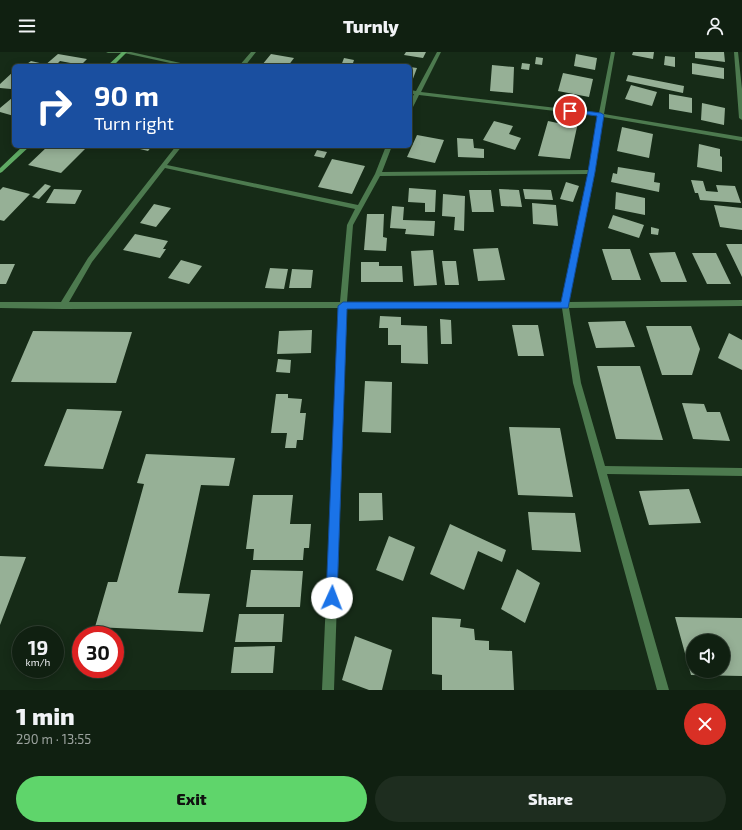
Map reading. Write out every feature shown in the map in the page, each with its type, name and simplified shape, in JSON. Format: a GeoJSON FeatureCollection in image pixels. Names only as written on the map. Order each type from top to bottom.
{"type":"FeatureCollection","features":[{"type":"Feature","properties":{"kind":"main road"},"geometry":{"type":"LineString","coordinates":[[112,64],[124,52]]}},
{"type":"Feature","properties":{"kind":"main road"},"geometry":{"type":"LineString","coordinates":[[0,171],[25,148]]}},
{"type":"Feature","properties":{"kind":"street"},"geometry":{"type":"LineString","coordinates":[[108,52],[124,52],[181,64]]}},
{"type":"Feature","properties":{"kind":"street"},"geometry":{"type":"LineString","coordinates":[[244,64],[254,52]]}},
{"type":"Feature","properties":{"kind":"street"},"geometry":{"type":"LineString","coordinates":[[412,104],[439,52]]}},
{"type":"Feature","properties":{"kind":"street"},"geometry":{"type":"LineString","coordinates":[[613,52],[592,172],[565,305],[577,383],[663,690]]}},
{"type":"Feature","properties":{"kind":"street"},"geometry":{"type":"LineString","coordinates":[[736,52],[742,118]]}},
{"type":"Feature","properties":{"kind":"street"},"geometry":{"type":"LineString","coordinates":[[412,92],[601,115],[742,139]]}},
{"type":"Feature","properties":{"kind":"street"},"geometry":{"type":"LineString","coordinates":[[62,306],[90,260],[177,148]]}},
{"type":"Feature","properties":{"kind":"street"},"geometry":{"type":"LineString","coordinates":[[328,690],[343,306],[350,225],[378,174],[388,148]]}},
{"type":"Feature","properties":{"kind":"street"},"geometry":{"type":"LineString","coordinates":[[163,166],[360,208]]}},
{"type":"Feature","properties":{"kind":"street"},"geometry":{"type":"LineString","coordinates":[[378,174],[592,172]]}},
{"type":"Feature","properties":{"kind":"street"},"geometry":{"type":"LineString","coordinates":[[0,305],[343,306],[742,303]]}},
{"type":"Feature","properties":{"kind":"street"},"geometry":{"type":"LineString","coordinates":[[602,470],[742,472]]}},
{"type":"Feature","properties":{"kind":"building"},"geometry":{"type":"Polygon","coordinates":[[[406,52],[426,52],[423,58],[404,55],[406,52]]]}},
{"type":"Feature","properties":{"kind":"building"},"geometry":{"type":"Polygon","coordinates":[[[633,52],[654,52],[653,59],[632,55],[633,52]]]}},
{"type":"Feature","properties":{"kind":"building"},"geometry":{"type":"Polygon","coordinates":[[[695,52],[724,52],[725,62],[695,58],[695,52]]]}},
{"type":"Feature","properties":{"kind":"building"},"geometry":{"type":"Polygon","coordinates":[[[58,54],[87,59],[82,64],[60,61],[57,64],[46,64],[58,54]]]}},
{"type":"Feature","properties":{"kind":"building"},"geometry":{"type":"Polygon","coordinates":[[[271,54],[294,58],[290,64],[263,64],[271,54]]]}},
{"type":"Feature","properties":{"kind":"building"},"geometry":{"type":"Polygon","coordinates":[[[576,54],[597,58],[595,70],[574,66],[576,54]]]}},
{"type":"Feature","properties":{"kind":"building"},"geometry":{"type":"Polygon","coordinates":[[[665,56],[675,57],[675,67],[664,65],[665,56]]]}},
{"type":"Feature","properties":{"kind":"building"},"geometry":{"type":"Polygon","coordinates":[[[536,57],[543,58],[542,65],[535,64],[536,57]]]}},
{"type":"Feature","properties":{"kind":"building"},"geometry":{"type":"Polygon","coordinates":[[[344,58],[354,60],[353,63],[364,64],[342,64],[344,58]]]}},
{"type":"Feature","properties":{"kind":"building"},"geometry":{"type":"Polygon","coordinates":[[[31,61],[44,64],[27,64],[31,61]]]}},
{"type":"Feature","properties":{"kind":"building"},"geometry":{"type":"Polygon","coordinates":[[[522,63],[530,64],[529,70],[521,69],[522,63]]]}},
{"type":"Feature","properties":{"kind":"building"},"geometry":{"type":"Polygon","coordinates":[[[692,63],[724,68],[724,79],[692,74],[692,63]]]}},
{"type":"Feature","properties":{"kind":"building"},"geometry":{"type":"Polygon","coordinates":[[[492,65],[514,67],[513,93],[490,91],[492,65]]]}},
{"type":"Feature","properties":{"kind":"building"},"geometry":{"type":"Polygon","coordinates":[[[412,67],[417,68],[412,81],[412,67]]]}},
{"type":"Feature","properties":{"kind":"building"},"geometry":{"type":"Polygon","coordinates":[[[12,73],[11,89],[0,88],[0,84],[12,73]]]}},
{"type":"Feature","properties":{"kind":"building"},"geometry":{"type":"Polygon","coordinates":[[[563,73],[593,79],[589,97],[558,91],[563,73]]]}},
{"type":"Feature","properties":{"kind":"building"},"geometry":{"type":"Polygon","coordinates":[[[628,75],[684,86],[683,93],[626,81],[628,75]]]}},
{"type":"Feature","properties":{"kind":"building"},"geometry":{"type":"Polygon","coordinates":[[[631,85],[657,92],[652,106],[625,99],[631,85]]]}},
{"type":"Feature","properties":{"kind":"building"},"geometry":{"type":"Polygon","coordinates":[[[669,94],[692,98],[692,113],[669,109],[669,94]]]}},
{"type":"Feature","properties":{"kind":"building"},"geometry":{"type":"Polygon","coordinates":[[[12,98],[12,115],[0,112],[0,108],[12,98]]]}},
{"type":"Feature","properties":{"kind":"building"},"geometry":{"type":"Polygon","coordinates":[[[702,103],[725,108],[724,125],[701,120],[702,103]]]}},
{"type":"Feature","properties":{"kind":"building"},"geometry":{"type":"Polygon","coordinates":[[[494,121],[513,126],[509,134],[521,138],[515,150],[483,140],[494,121]]]}},
{"type":"Feature","properties":{"kind":"building"},"geometry":{"type":"Polygon","coordinates":[[[548,121],[577,127],[570,159],[538,156],[548,121]]]}},
{"type":"Feature","properties":{"kind":"building"},"geometry":{"type":"Polygon","coordinates":[[[622,127],[653,134],[649,158],[617,151],[622,127]]]}},
{"type":"Feature","properties":{"kind":"building"},"geometry":{"type":"Polygon","coordinates":[[[417,135],[444,140],[435,163],[407,157],[417,135]]]}},
{"type":"Feature","properties":{"kind":"building"},"geometry":{"type":"Polygon","coordinates":[[[457,138],[473,139],[474,148],[484,149],[484,158],[458,157],[457,138]]]}},
{"type":"Feature","properties":{"kind":"building"},"geometry":{"type":"Polygon","coordinates":[[[699,144],[720,149],[720,156],[722,157],[722,172],[697,167],[699,144]]]}},
{"type":"Feature","properties":{"kind":"building"},"geometry":{"type":"Polygon","coordinates":[[[46,148],[86,148],[61,173],[28,165],[46,148]]]}},
{"type":"Feature","properties":{"kind":"building"},"geometry":{"type":"Polygon","coordinates":[[[136,148],[150,148],[148,151],[136,148]]]}},
{"type":"Feature","properties":{"kind":"building"},"geometry":{"type":"Polygon","coordinates":[[[317,150],[327,152],[324,158],[314,156],[317,150]]]}},
{"type":"Feature","properties":{"kind":"building"},"geometry":{"type":"Polygon","coordinates":[[[332,159],[365,166],[352,194],[318,187],[332,159]]]}},
{"type":"Feature","properties":{"kind":"building"},"geometry":{"type":"Polygon","coordinates":[[[618,167],[655,173],[654,182],[660,183],[659,192],[611,182],[613,173],[617,174],[618,167]]]}},
{"type":"Feature","properties":{"kind":"building"},"geometry":{"type":"Polygon","coordinates":[[[691,180],[703,181],[706,191],[718,192],[716,185],[735,186],[741,203],[700,200],[698,193],[695,193],[691,180]]]}},
{"type":"Feature","properties":{"kind":"building"},"geometry":{"type":"Polygon","coordinates":[[[566,182],[579,186],[573,202],[560,199],[566,182]]]}},
{"type":"Feature","properties":{"kind":"building"},"geometry":{"type":"Polygon","coordinates":[[[45,184],[51,186],[39,199],[32,197],[45,184]]]}},
{"type":"Feature","properties":{"kind":"building"},"geometry":{"type":"Polygon","coordinates":[[[3,187],[30,194],[4,221],[0,220],[0,190],[3,187]]]}},
{"type":"Feature","properties":{"kind":"building"},"geometry":{"type":"Polygon","coordinates":[[[409,188],[436,190],[435,212],[425,212],[425,203],[408,202],[409,188]]]}},
{"type":"Feature","properties":{"kind":"building"},"geometry":{"type":"Polygon","coordinates":[[[54,189],[82,190],[75,204],[46,203],[54,189]]]}},
{"type":"Feature","properties":{"kind":"building"},"geometry":{"type":"Polygon","coordinates":[[[499,189],[519,190],[522,207],[501,206],[499,189]]]}},
{"type":"Feature","properties":{"kind":"building"},"geometry":{"type":"Polygon","coordinates":[[[523,189],[551,190],[553,200],[525,199],[523,189]]]}},
{"type":"Feature","properties":{"kind":"building"},"geometry":{"type":"Polygon","coordinates":[[[469,190],[491,190],[494,212],[472,212],[469,190]]]}},
{"type":"Feature","properties":{"kind":"building"},"geometry":{"type":"Polygon","coordinates":[[[616,192],[645,198],[645,215],[615,209],[616,192]]]}},
{"type":"Feature","properties":{"kind":"building"},"geometry":{"type":"Polygon","coordinates":[[[443,194],[465,196],[464,231],[454,230],[455,217],[442,216],[443,194]]]}},
{"type":"Feature","properties":{"kind":"building"},"geometry":{"type":"Polygon","coordinates":[[[532,203],[556,205],[558,226],[533,224],[532,203]]]}},
{"type":"Feature","properties":{"kind":"building"},"geometry":{"type":"Polygon","coordinates":[[[154,204],[171,208],[156,227],[140,223],[154,204]]]}},
{"type":"Feature","properties":{"kind":"building"},"geometry":{"type":"Polygon","coordinates":[[[714,205],[742,208],[742,230],[720,227],[714,205]]]}},
{"type":"Feature","properties":{"kind":"building"},"geometry":{"type":"Polygon","coordinates":[[[392,206],[404,207],[403,220],[435,221],[434,236],[405,234],[406,229],[390,228],[392,206]]]}},
{"type":"Feature","properties":{"kind":"building"},"geometry":{"type":"Polygon","coordinates":[[[367,214],[384,214],[383,237],[387,238],[386,251],[364,250],[367,214]]]}},
{"type":"Feature","properties":{"kind":"building"},"geometry":{"type":"Polygon","coordinates":[[[613,215],[644,225],[639,238],[608,228],[613,215]]]}},
{"type":"Feature","properties":{"kind":"building"},"geometry":{"type":"Polygon","coordinates":[[[651,227],[659,229],[658,235],[651,234],[651,227]]]}},
{"type":"Feature","properties":{"kind":"building"},"geometry":{"type":"Polygon","coordinates":[[[135,234],[168,241],[163,249],[166,249],[160,258],[123,250],[135,234]]]}},
{"type":"Feature","properties":{"kind":"building"},"geometry":{"type":"Polygon","coordinates":[[[726,244],[742,244],[742,277],[726,244]]]}},
{"type":"Feature","properties":{"kind":"building"},"geometry":{"type":"Polygon","coordinates":[[[498,248],[505,280],[478,281],[473,249],[498,248]]]}},
{"type":"Feature","properties":{"kind":"building"},"geometry":{"type":"Polygon","coordinates":[[[602,249],[630,249],[641,280],[612,280],[602,249]]]}},
{"type":"Feature","properties":{"kind":"building"},"geometry":{"type":"Polygon","coordinates":[[[433,250],[437,285],[414,286],[411,251],[433,250]]]}},
{"type":"Feature","properties":{"kind":"building"},"geometry":{"type":"Polygon","coordinates":[[[675,252],[687,282],[661,282],[649,253],[675,252]]]}},
{"type":"Feature","properties":{"kind":"building"},"geometry":{"type":"Polygon","coordinates":[[[692,253],[716,253],[731,284],[707,284],[692,253]]]}},
{"type":"Feature","properties":{"kind":"building"},"geometry":{"type":"Polygon","coordinates":[[[181,260],[202,266],[189,284],[168,278],[181,260]]]}},
{"type":"Feature","properties":{"kind":"building"},"geometry":{"type":"Polygon","coordinates":[[[442,261],[456,261],[459,285],[445,285],[442,261]]]}},
{"type":"Feature","properties":{"kind":"building"},"geometry":{"type":"Polygon","coordinates":[[[361,262],[379,262],[379,266],[402,266],[403,282],[361,282],[361,262]]]}},
{"type":"Feature","properties":{"kind":"building"},"geometry":{"type":"Polygon","coordinates":[[[0,264],[15,264],[6,284],[0,284],[0,264]]]}},
{"type":"Feature","properties":{"kind":"building"},"geometry":{"type":"Polygon","coordinates":[[[270,268],[288,269],[284,289],[265,288],[270,268]]]}},
{"type":"Feature","properties":{"kind":"building"},"geometry":{"type":"Polygon","coordinates":[[[292,269],[313,270],[311,288],[289,288],[292,269]]]}},
{"type":"Feature","properties":{"kind":"building"},"geometry":{"type":"Polygon","coordinates":[[[380,316],[401,317],[401,325],[427,326],[428,364],[401,363],[401,345],[388,345],[388,328],[379,328],[380,316]]]}},
{"type":"Feature","properties":{"kind":"building"},"geometry":{"type":"Polygon","coordinates":[[[440,319],[451,320],[452,344],[441,344],[440,319]]]}},
{"type":"Feature","properties":{"kind":"building"},"geometry":{"type":"Polygon","coordinates":[[[625,321],[635,347],[596,348],[588,322],[625,321]]]}},
{"type":"Feature","properties":{"kind":"building"},"geometry":{"type":"Polygon","coordinates":[[[512,325],[538,325],[544,356],[518,356],[512,325]]]}},
{"type":"Feature","properties":{"kind":"building"},"geometry":{"type":"Polygon","coordinates":[[[646,326],[691,326],[700,349],[692,375],[662,375],[646,326]]]}},
{"type":"Feature","properties":{"kind":"building"},"geometry":{"type":"Polygon","coordinates":[[[312,330],[311,353],[277,354],[279,331],[312,330]]]}},
{"type":"Feature","properties":{"kind":"building"},"geometry":{"type":"Polygon","coordinates":[[[33,331],[132,332],[116,383],[11,382],[33,331]]]}},
{"type":"Feature","properties":{"kind":"building"},"geometry":{"type":"Polygon","coordinates":[[[729,333],[742,340],[742,370],[718,358],[729,333]]]}},
{"type":"Feature","properties":{"kind":"building"},"geometry":{"type":"Polygon","coordinates":[[[278,359],[291,360],[290,373],[276,372],[278,359]]]}},
{"type":"Feature","properties":{"kind":"building"},"geometry":{"type":"Polygon","coordinates":[[[597,366],[640,366],[663,440],[616,439],[597,366]]]}},
{"type":"Feature","properties":{"kind":"building"},"geometry":{"type":"Polygon","coordinates":[[[365,381],[392,382],[391,433],[362,432],[365,381]]]}},
{"type":"Feature","properties":{"kind":"building"},"geometry":{"type":"Polygon","coordinates":[[[276,394],[288,394],[288,398],[302,399],[300,413],[306,413],[303,440],[297,440],[296,448],[285,448],[287,433],[271,433],[276,394]]]}},
{"type":"Feature","properties":{"kind":"building"},"geometry":{"type":"Polygon","coordinates":[[[682,403],[704,404],[707,412],[720,412],[730,441],[693,439],[682,403]]]}},
{"type":"Feature","properties":{"kind":"building"},"geometry":{"type":"Polygon","coordinates":[[[67,409],[122,411],[103,469],[44,466],[67,409]]]}},
{"type":"Feature","properties":{"kind":"building"},"geometry":{"type":"Polygon","coordinates":[[[509,427],[560,428],[573,497],[518,495],[509,427]]]}},
{"type":"Feature","properties":{"kind":"building"},"geometry":{"type":"Polygon","coordinates":[[[146,454],[235,458],[229,486],[201,485],[178,593],[210,594],[203,632],[124,628],[124,626],[95,626],[108,582],[117,582],[144,484],[137,483],[146,454]]]}},
{"type":"Feature","properties":{"kind":"building"},"geometry":{"type":"Polygon","coordinates":[[[689,489],[701,523],[649,525],[639,491],[689,489]]]}},
{"type":"Feature","properties":{"kind":"building"},"geometry":{"type":"Polygon","coordinates":[[[359,493],[382,493],[383,520],[359,521],[359,493]]]}},
{"type":"Feature","properties":{"kind":"building"},"geometry":{"type":"Polygon","coordinates":[[[253,495],[293,495],[290,524],[311,524],[309,548],[304,548],[303,560],[253,560],[254,549],[246,549],[253,495]]]}},
{"type":"Feature","properties":{"kind":"building"},"geometry":{"type":"Polygon","coordinates":[[[528,512],[575,513],[581,552],[532,550],[528,512]]]}},
{"type":"Feature","properties":{"kind":"building"},"geometry":{"type":"Polygon","coordinates":[[[450,524],[506,550],[502,562],[478,551],[464,590],[430,574],[450,524]]]}},
{"type":"Feature","properties":{"kind":"building"},"geometry":{"type":"Polygon","coordinates":[[[389,536],[415,547],[403,581],[376,570],[389,536]]]}},
{"type":"Feature","properties":{"kind":"building"},"geometry":{"type":"Polygon","coordinates":[[[0,556],[26,557],[0,625],[0,556]]]}},
{"type":"Feature","properties":{"kind":"building"},"geometry":{"type":"Polygon","coordinates":[[[517,569],[540,583],[525,623],[501,609],[517,569]]]}},
{"type":"Feature","properties":{"kind":"building"},"geometry":{"type":"Polygon","coordinates":[[[251,570],[303,571],[300,607],[246,607],[251,570]]]}},
{"type":"Feature","properties":{"kind":"building"},"geometry":{"type":"Polygon","coordinates":[[[239,614],[284,614],[282,642],[235,642],[239,614]]]}},
{"type":"Feature","properties":{"kind":"building"},"geometry":{"type":"Polygon","coordinates":[[[432,617],[461,619],[460,627],[474,629],[475,640],[489,641],[489,650],[512,651],[514,690],[442,690],[442,675],[432,674],[432,617]]]}},
{"type":"Feature","properties":{"kind":"building"},"geometry":{"type":"Polygon","coordinates":[[[675,617],[742,618],[742,676],[730,676],[730,634],[686,634],[686,657],[675,617]]]}},
{"type":"Feature","properties":{"kind":"building"},"geometry":{"type":"Polygon","coordinates":[[[355,636],[392,650],[382,690],[369,690],[342,680],[355,636]]]}},
{"type":"Feature","properties":{"kind":"building"},"geometry":{"type":"Polygon","coordinates":[[[275,646],[273,673],[231,673],[234,647],[275,646]]]}},
{"type":"Feature","properties":{"kind":"route"},"geometry":{"type":"LineString","coordinates":[[332,598],[343,306],[565,305],[592,172],[601,115],[570,111]]}}]}
